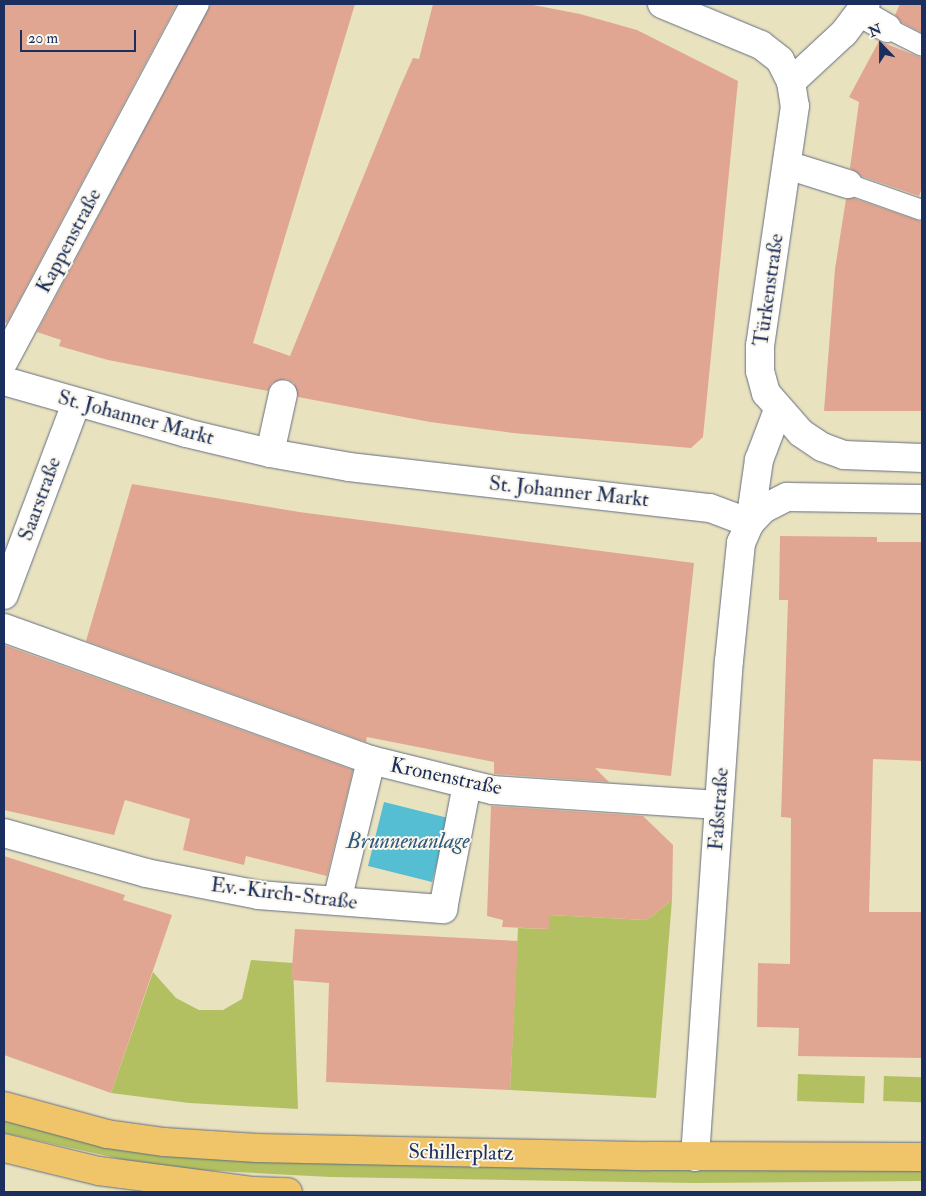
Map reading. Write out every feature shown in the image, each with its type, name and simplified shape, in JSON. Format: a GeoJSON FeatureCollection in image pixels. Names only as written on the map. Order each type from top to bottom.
{"type":"FeatureCollection","features":[{"type":"Feature","properties":{"kind":"main road","name":"Schillerplatz"},"geometry":{"type":"LineString","coordinates":[[4,1106],[107,1134],[174,1143],[308,1150],[695,1157],[922,1157]]}},
{"type":"Feature","properties":{"kind":"main road"},"geometry":{"type":"LineString","coordinates":[[4,1148],[116,1173],[288,1192]]}},
{"type":"Feature","properties":{"kind":"street","name":"Kappenstraße"},"geometry":{"type":"LineString","coordinates":[[4,361],[143,124],[195,4]]}},
{"type":"Feature","properties":{"kind":"street","name":"Türkenstraße"},"geometry":{"type":"LineString","coordinates":[[662,4],[761,45],[780,60],[791,82],[795,106],[760,346],[760,371],[766,393],[778,410],[801,433],[822,447],[844,455],[922,458]]}},
{"type":"Feature","properties":{"kind":"street"},"geometry":{"type":"LineString","coordinates":[[791,82],[817,61],[863,8],[887,28]]}},
{"type":"Feature","properties":{"kind":"street"},"geometry":{"type":"LineString","coordinates":[[787,165],[848,184]]}},
{"type":"Feature","properties":{"kind":"street","name":"St. Johanner Markt"},"geometry":{"type":"LineString","coordinates":[[4,381],[76,403],[270,453],[349,467],[710,508],[750,523]]}},
{"type":"Feature","properties":{"kind":"street"},"geometry":{"type":"LineString","coordinates":[[270,453],[283,394]]}},
{"type":"Feature","properties":{"kind":"street","name":"Saarstraße"},"geometry":{"type":"LineString","coordinates":[[4,595],[76,403]]}},
{"type":"Feature","properties":{"kind":"street"},"geometry":{"type":"LineString","coordinates":[[750,523],[759,460],[778,410]]}},
{"type":"Feature","properties":{"kind":"street","name":"Faßstraße"},"geometry":{"type":"LineString","coordinates":[[695,1157],[737,563],[750,523],[763,509],[787,497],[922,499]]}},
{"type":"Feature","properties":{"kind":"street","name":"Kronenstraße"},"geometry":{"type":"LineString","coordinates":[[4,628],[186,686],[371,760],[467,784],[492,790],[719,805]]}},
{"type":"Feature","properties":{"kind":"street"},"geometry":{"type":"LineString","coordinates":[[337,901],[371,760]]}},
{"type":"Feature","properties":{"kind":"street","name":"Ev.-Kirch-Straße"},"geometry":{"type":"LineString","coordinates":[[4,833],[146,874],[259,895],[443,909],[467,784]]}},
{"type":"Feature","properties":{"kind":"lane"},"geometry":{"type":"LineString","coordinates":[[887,28],[922,46]]}},
{"type":"Feature","properties":{"kind":"lane"},"geometry":{"type":"LineString","coordinates":[[848,184],[922,210]]}},
{"type":"Feature","properties":{"kind":"green space"},"geometry":{"type":"Polygon","coordinates":[[[672,900],[656,1098],[510,1090],[518,928],[549,929],[549,915],[647,920],[672,900]]]}},
{"type":"Feature","properties":{"kind":"green space"},"geometry":{"type":"Polygon","coordinates":[[[251,960],[293,963],[298,1109],[189,1103],[111,1093],[153,972],[176,998],[199,1010],[223,1010],[242,999],[251,960]]]}},
{"type":"Feature","properties":{"kind":"green space"},"geometry":{"type":"Polygon","coordinates":[[[798,1074],[865,1076],[864,1103],[797,1101],[798,1074]]]}},
{"type":"Feature","properties":{"kind":"green space"},"geometry":{"type":"Polygon","coordinates":[[[884,1076],[922,1077],[921,1102],[883,1101],[884,1076]]]}},
{"type":"Feature","properties":{"kind":"green space"},"geometry":{"type":"Polygon","coordinates":[[[4,1118],[24,1125],[922,1168],[922,1181],[694,1183],[330,1177],[161,1168],[4,1133],[4,1118]]]}},
{"type":"Feature","properties":{"kind":"water","name":"Brunnenanlage"},"geometry":{"type":"Polygon","coordinates":[[[384,802],[448,818],[432,882],[368,866],[384,802]]]}},
{"type":"Feature","properties":{"kind":"building"},"geometry":{"type":"Polygon","coordinates":[[[4,4],[177,4],[7,323],[4,322],[4,4]]]}},
{"type":"Feature","properties":{"kind":"building"},"geometry":{"type":"Polygon","coordinates":[[[211,4],[355,4],[253,343],[290,356],[400,87],[413,58],[419,59],[433,4],[528,4],[580,14],[637,30],[738,81],[703,437],[691,448],[513,433],[430,422],[298,397],[294,383],[286,379],[272,383],[268,391],[108,360],[59,346],[61,340],[37,332],[211,4]]]}},
{"type":"Feature","properties":{"kind":"building"},"geometry":{"type":"Polygon","coordinates":[[[900,4],[922,4],[922,33],[901,22],[895,15],[900,4]]]}},
{"type":"Feature","properties":{"kind":"building"},"geometry":{"type":"Polygon","coordinates":[[[879,41],[922,58],[922,188],[919,196],[861,176],[850,168],[859,102],[849,97],[879,41]]]}},
{"type":"Feature","properties":{"kind":"building"},"geometry":{"type":"Polygon","coordinates":[[[853,198],[922,222],[922,411],[824,411],[835,269],[846,199],[853,198]]]}},
{"type":"Feature","properties":{"kind":"building"},"geometry":{"type":"Polygon","coordinates":[[[132,484],[299,512],[694,563],[671,776],[595,768],[609,782],[494,774],[494,762],[367,737],[366,742],[86,641],[132,484]]]}},
{"type":"Feature","properties":{"kind":"building"},"geometry":{"type":"Polygon","coordinates":[[[780,536],[877,537],[877,542],[922,542],[922,761],[873,759],[869,912],[922,912],[922,1058],[798,1056],[799,1028],[757,1027],[758,963],[790,964],[791,818],[781,817],[788,600],[779,600],[780,536]]]}},
{"type":"Feature","properties":{"kind":"building"},"geometry":{"type":"Polygon","coordinates":[[[4,645],[353,770],[327,876],[246,856],[244,865],[183,850],[190,819],[125,800],[114,835],[4,810],[4,645]]]}},
{"type":"Feature","properties":{"kind":"building"},"geometry":{"type":"Polygon","coordinates":[[[491,806],[643,816],[673,845],[672,900],[647,920],[549,915],[549,929],[502,927],[503,920],[487,916],[491,806]]]}},
{"type":"Feature","properties":{"kind":"building"},"geometry":{"type":"Polygon","coordinates":[[[4,856],[125,895],[123,900],[172,915],[111,1093],[4,1055],[4,856]]]}},
{"type":"Feature","properties":{"kind":"building"},"geometry":{"type":"Polygon","coordinates":[[[295,929],[518,941],[510,1090],[326,1082],[329,983],[291,980],[295,929]]]}}]}
